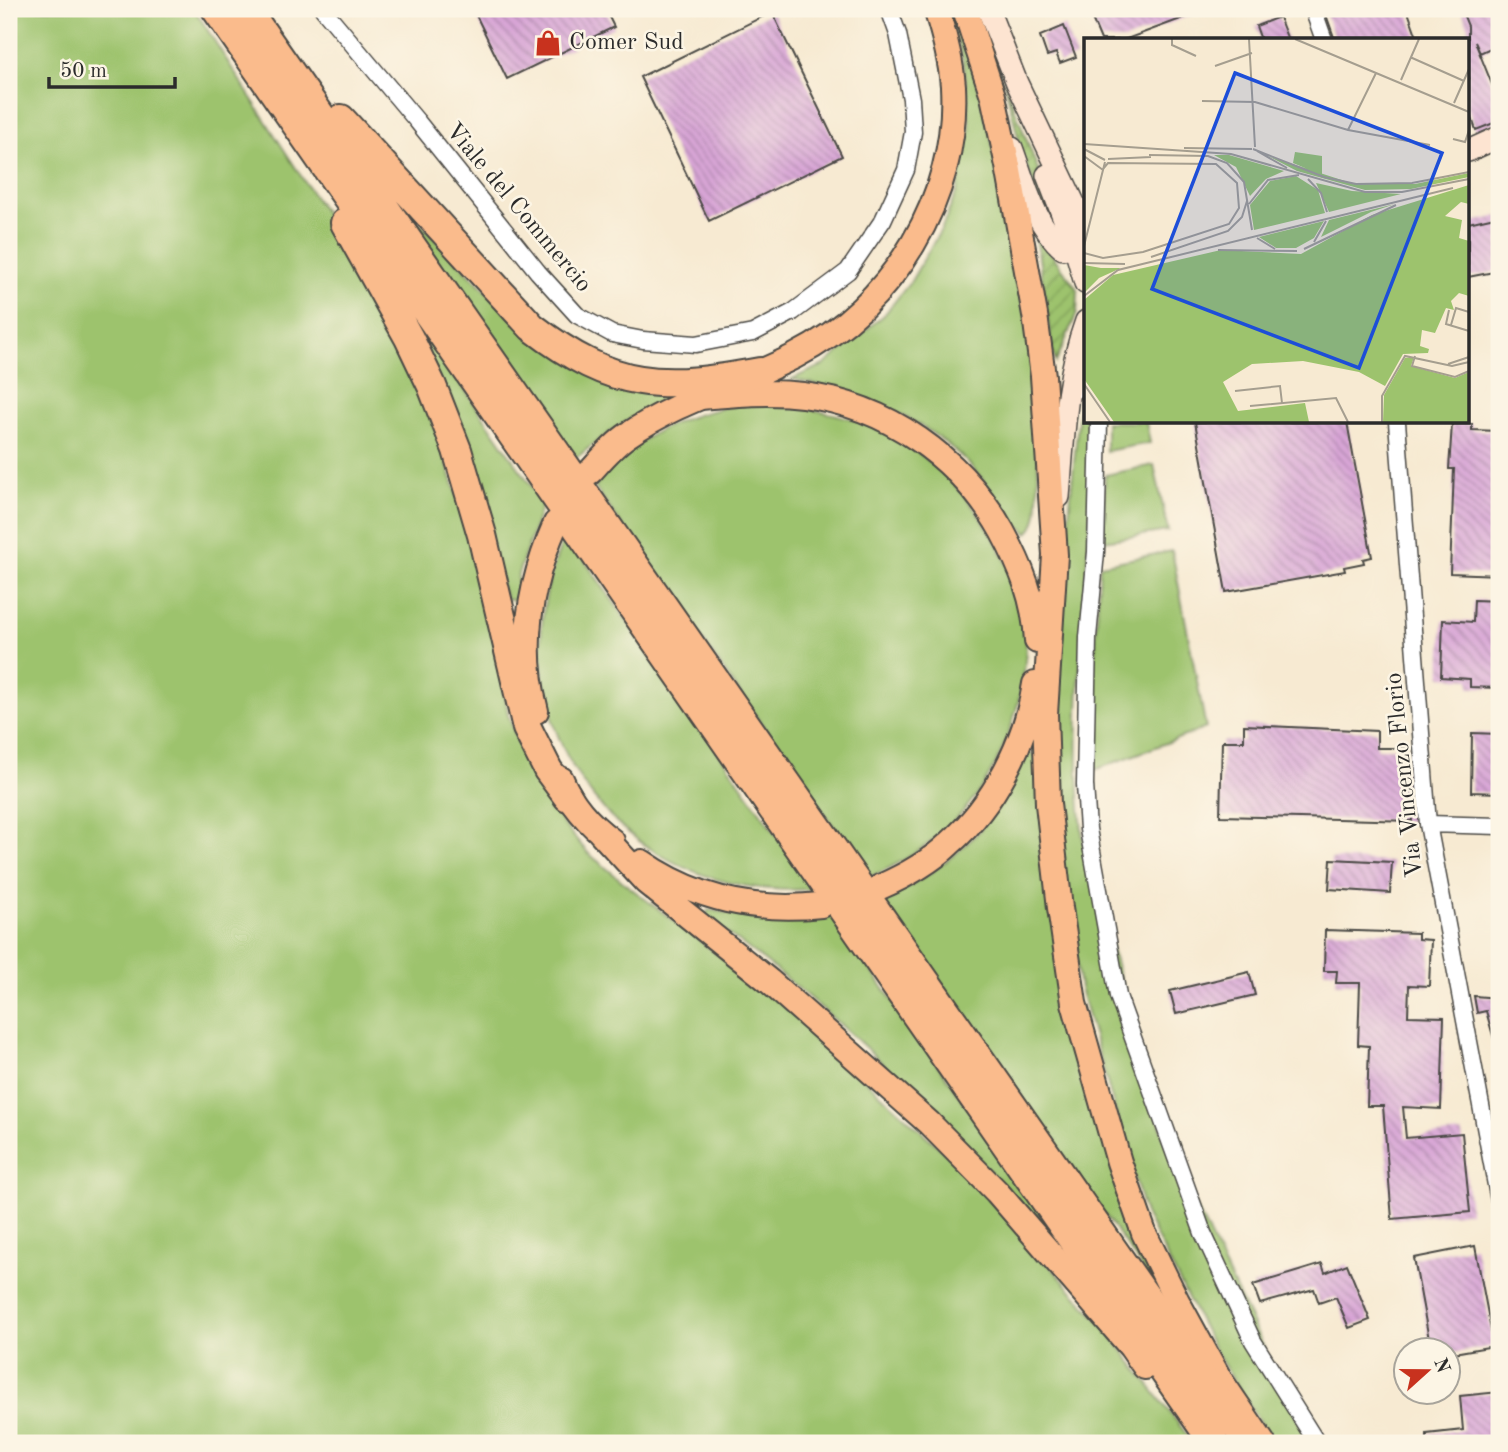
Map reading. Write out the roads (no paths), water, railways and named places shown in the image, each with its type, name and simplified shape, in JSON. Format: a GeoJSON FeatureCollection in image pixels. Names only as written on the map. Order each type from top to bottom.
{"type":"FeatureCollection","features":[{"type":"Feature","properties":{"kind":"highway"},"geometry":{"type":"LineString","coordinates":[[207,9],[226,43],[320,181],[409,338],[432,386],[457,450],[482,535],[527,728],[548,770],[568,797]]}},
{"type":"Feature","properties":{"kind":"highway"},"geometry":{"type":"LineString","coordinates":[[216,9],[1214,1443]]}},
{"type":"Feature","properties":{"kind":"highway"},"geometry":{"type":"LineString","coordinates":[[246,9],[1248,1443]]}},
{"type":"Feature","properties":{"kind":"highway"},"geometry":{"type":"LineString","coordinates":[[258,9],[342,120],[532,327],[559,348],[615,375],[659,383],[707,382],[760,372]]}},
{"type":"Feature","properties":{"kind":"main road"},"geometry":{"type":"LineString","coordinates":[[590,472],[626,436],[666,412],[796,355],[844,326],[864,309],[899,266],[928,216],[946,163],[953,89],[950,59],[936,9]]}},
{"type":"Feature","properties":{"kind":"main road"},"geometry":{"type":"LineString","coordinates":[[965,9],[993,96],[1008,166],[1035,315],[1043,376],[1055,555],[1045,714],[1048,804],[1074,1003],[1115,1150],[1144,1233],[1177,1301],[1219,1377],[1263,1443]]}},
{"type":"Feature","properties":{"kind":"main road"},"geometry":{"type":"LineString","coordinates":[[702,397],[759,393],[820,398],[882,418],[920,440],[954,467],[976,492],[995,519],[1026,582],[1035,609],[1037,670],[1033,698],[1014,751],[980,810],[950,844],[934,857],[880,887]]}},
{"type":"Feature","properties":{"kind":"main road"},"geometry":{"type":"LineString","coordinates":[[556,523],[533,586],[527,647],[535,707],[549,753],[568,797],[646,882],[769,981],[929,1123],[997,1192],[1131,1347],[1201,1443]]}},
{"type":"Feature","properties":{"kind":"main road"},"geometry":{"type":"LineString","coordinates":[[1037,638],[1053,587]]}},
{"type":"Feature","properties":{"kind":"main road"},"geometry":{"type":"LineString","coordinates":[[1037,670],[1045,714]]}},
{"type":"Feature","properties":{"kind":"main road"},"geometry":{"type":"LineString","coordinates":[[600,832],[651,869],[705,894],[762,906],[821,905]]}},
{"type":"Feature","properties":{"kind":"street","name":"Viale del Commercio"},"geometry":{"type":"LineString","coordinates":[[323,9],[538,272],[578,315],[612,334],[643,340],[696,344],[752,333],[793,312],[848,271],[883,220],[906,170],[913,132],[911,99],[898,34],[889,9]]}},
{"type":"Feature","properties":{"kind":"street"},"geometry":{"type":"LineString","coordinates":[[988,9],[1017,83],[1036,148],[1080,261]]}},
{"type":"Feature","properties":{"kind":"street"},"geometry":{"type":"LineString","coordinates":[[1313,9],[1323,38]]}},
{"type":"Feature","properties":{"kind":"street"},"geometry":{"type":"LineString","coordinates":[[993,96],[1036,213],[1052,240],[1080,261]]}},
{"type":"Feature","properties":{"kind":"street"},"geometry":{"type":"LineString","coordinates":[[1470,150],[1499,136]]}},
{"type":"Feature","properties":{"kind":"street"},"geometry":{"type":"LineString","coordinates":[[1055,555],[1077,391],[1075,355],[1084,327]]}},
{"type":"Feature","properties":{"kind":"street"},"geometry":{"type":"LineString","coordinates":[[1099,424],[1096,552],[1088,636],[1085,785],[1088,829],[1118,996],[1203,1233],[1253,1341],[1317,1443]]}},
{"type":"Feature","properties":{"kind":"street","name":"Via Vincenzo Florio"},"geometry":{"type":"LineString","coordinates":[[1397,424],[1428,824],[1499,1202]]}},
{"type":"Feature","properties":{"kind":"street"},"geometry":{"type":"LineString","coordinates":[[1428,824],[1499,826]]}},
{"type":"Feature","properties":{"kind":"place","name":"Comer Sud"},"geometry":{"type":"Point","coordinates":[548,43]}}]}
